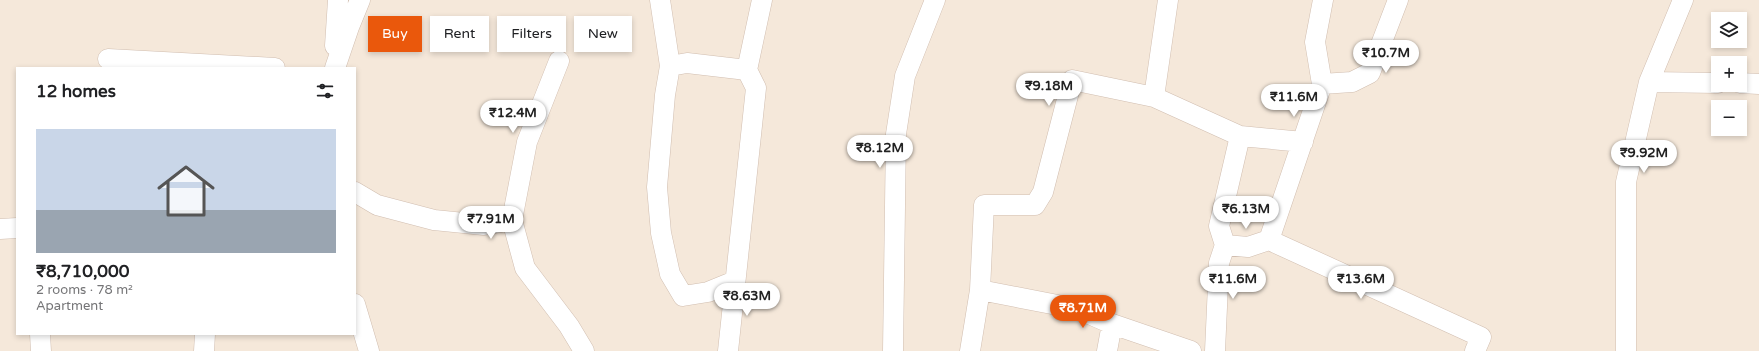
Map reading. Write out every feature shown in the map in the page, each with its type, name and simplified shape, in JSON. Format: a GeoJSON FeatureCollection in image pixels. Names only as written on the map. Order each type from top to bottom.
{"type":"FeatureCollection","features":[{"type":"Feature","properties":{"kind":"street"},"geometry":{"type":"LineString","coordinates":[[334,67],[338,0]]}},
{"type":"Feature","properties":{"kind":"street"},"geometry":{"type":"LineString","coordinates":[[334,67],[360,0]]}},
{"type":"Feature","properties":{"kind":"street"},"geometry":{"type":"LineString","coordinates":[[660,0],[670,66],[665,95],[657,187],[661,233],[670,274],[683,296],[708,292],[735,281]]}},
{"type":"Feature","properties":{"kind":"street"},"geometry":{"type":"LineString","coordinates":[[728,351],[756,88],[748,70],[762,0]]}},
{"type":"Feature","properties":{"kind":"street"},"geometry":{"type":"LineString","coordinates":[[893,351],[896,134],[904,76],[935,0]]}},
{"type":"Feature","properties":{"kind":"street"},"geometry":{"type":"LineString","coordinates":[[1154,97],[1168,0]]}},
{"type":"Feature","properties":{"kind":"street"},"geometry":{"type":"LineString","coordinates":[[1269,240],[1322,84],[1315,42],[1323,0]]}},
{"type":"Feature","properties":{"kind":"street"},"geometry":{"type":"LineString","coordinates":[[1322,84],[1352,82],[1370,73],[1398,0]]}},
{"type":"Feature","properties":{"kind":"street"},"geometry":{"type":"LineString","coordinates":[[1626,351],[1626,182],[1649,82],[1683,0]]}},
{"type":"Feature","properties":{"kind":"street"},"geometry":{"type":"LineString","coordinates":[[108,59],[256,67]]}},
{"type":"Feature","properties":{"kind":"street"},"geometry":{"type":"LineString","coordinates":[[559,61],[527,142],[512,220],[525,268],[569,326],[584,351]]}},
{"type":"Feature","properties":{"kind":"street"},"geometry":{"type":"LineString","coordinates":[[670,66],[687,63],[748,70]]}},
{"type":"Feature","properties":{"kind":"street"},"geometry":{"type":"LineString","coordinates":[[970,351],[980,290],[984,205],[1035,205],[1043,192],[1072,80],[1154,97],[1240,136],[1303,142]]}},
{"type":"Feature","properties":{"kind":"street"},"geometry":{"type":"LineString","coordinates":[[1649,82],[1711,83]]}},
{"type":"Feature","properties":{"kind":"street"},"geometry":{"type":"LineString","coordinates":[[1747,84],[1759,84]]}},
{"type":"Feature","properties":{"kind":"street"},"geometry":{"type":"LineString","coordinates":[[1215,351],[1219,263],[1225,245],[1219,226],[1240,136]]}},
{"type":"Feature","properties":{"kind":"street"},"geometry":{"type":"LineString","coordinates":[[356,193],[377,205],[434,220],[484,225],[512,220]]}},
{"type":"Feature","properties":{"kind":"street"},"geometry":{"type":"LineString","coordinates":[[0,229],[16,228]]}},
{"type":"Feature","properties":{"kind":"street"},"geometry":{"type":"LineString","coordinates":[[1225,245],[1248,247],[1269,240],[1481,336],[1475,351]]}},
{"type":"Feature","properties":{"kind":"street"},"geometry":{"type":"LineString","coordinates":[[980,290],[1078,309],[1112,324],[1190,351]]}},
{"type":"Feature","properties":{"kind":"street"},"geometry":{"type":"LineString","coordinates":[[356,307],[369,351]]}},
{"type":"Feature","properties":{"kind":"street"},"geometry":{"type":"LineString","coordinates":[[1107,351],[1112,324]]}},
{"type":"Feature","properties":{"kind":"street"},"geometry":{"type":"LineString","coordinates":[[40,335],[42,351]]}},
{"type":"Feature","properties":{"kind":"street"},"geometry":{"type":"LineString","coordinates":[[204,351],[205,335]]}},
{"type":"Feature","properties":{"kind":"shaded area"},"geometry":{"type":"Polygon","coordinates":[[[0,0],[1759,0],[1759,351],[0,351],[0,0]]]}}]}
